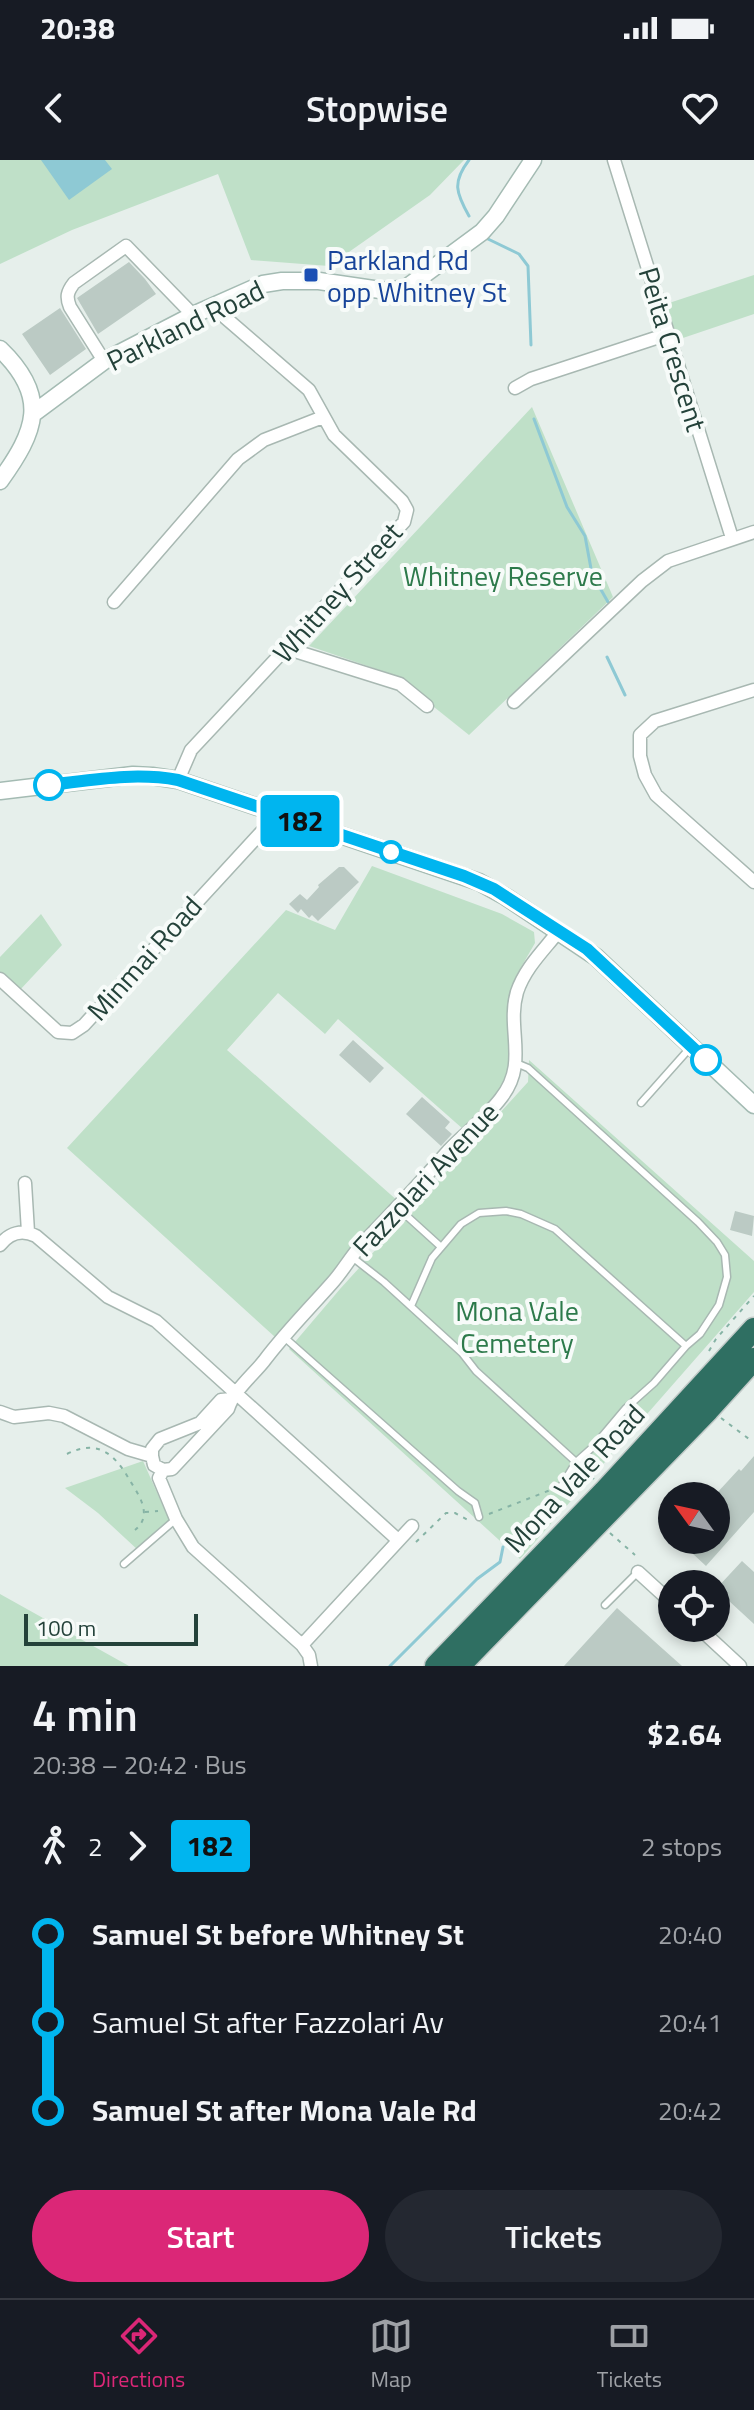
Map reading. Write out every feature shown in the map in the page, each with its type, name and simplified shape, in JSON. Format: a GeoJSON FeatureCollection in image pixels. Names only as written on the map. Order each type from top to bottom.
{"type":"FeatureCollection","features":[{"type":"Feature","properties":{"kind":"highway","name":"Mona Vale Road"},"geometry":{"type":"LineString","coordinates":[[436,1666],[604,1492],[754,1329]]}},
{"type":"Feature","properties":{"kind":"highway","name":"Mona Vale Road"},"geometry":{"type":"LineString","coordinates":[[459,1666],[754,1359]]}},
{"type":"Feature","properties":{"kind":"street","name":"Parkland Road"},"geometry":{"type":"LineString","coordinates":[[34,413],[104,361],[250,288],[282,281],[319,281],[387,291],[406,288],[482,232],[533,160]]}},
{"type":"Feature","properties":{"kind":"street","name":"Peita Crescent"},"geometry":{"type":"LineString","coordinates":[[614,160],[732,538]]}},
{"type":"Feature","properties":{"kind":"street"},"geometry":{"type":"LineString","coordinates":[[104,361],[70,307],[68,290],[126,246],[193,315]]}},
{"type":"Feature","properties":{"kind":"street","name":"Whitney Street"},"geometry":{"type":"LineString","coordinates":[[178,780],[191,750],[404,522],[407,510],[402,501],[334,435],[309,390],[213,307]]}},
{"type":"Feature","properties":{"kind":"street"},"geometry":{"type":"LineString","coordinates":[[515,388],[531,379],[668,334]]}},
{"type":"Feature","properties":{"kind":"street"},"geometry":{"type":"LineString","coordinates":[[0,349],[23,376],[34,413],[26,442],[0,481]]}},
{"type":"Feature","properties":{"kind":"street"},"geometry":{"type":"LineString","coordinates":[[114,602],[238,459],[264,440],[323,417]]}},
{"type":"Feature","properties":{"kind":"street"},"geometry":{"type":"LineString","coordinates":[[514,702],[642,581],[668,561],[754,532]]}},
{"type":"Feature","properties":{"kind":"street"},"geometry":{"type":"LineString","coordinates":[[290,646],[298,652],[400,684],[427,706]]}},
{"type":"Feature","properties":{"kind":"street"},"geometry":{"type":"LineString","coordinates":[[754,690],[655,721],[640,735],[640,756],[645,775],[656,795],[754,882]]}},
{"type":"Feature","properties":{"kind":"street"},"geometry":{"type":"LineString","coordinates":[[0,791],[133,775],[178,780],[479,882],[596,957],[754,1105]]}},
{"type":"Feature","properties":{"kind":"street","name":"Minmai Road"},"geometry":{"type":"LineString","coordinates":[[0,979],[58,1032],[72,1033],[84,1025],[278,814]]}},
{"type":"Feature","properties":{"kind":"street","name":"Fazzolari Avenue"},"geometry":{"type":"LineString","coordinates":[[163,1470],[172,1469],[228,1409],[234,1396],[282,1336],[453,1146],[502,1098],[516,1063],[517,993],[533,962],[558,932]]}},
{"type":"Feature","properties":{"kind":"street"},"geometry":{"type":"LineString","coordinates":[[25,1183],[28,1232]]}},
{"type":"Feature","properties":{"kind":"street"},"geometry":{"type":"LineString","coordinates":[[0,1245],[5,1238],[18,1232],[28,1232],[108,1297],[156,1321],[234,1396],[400,1538]]}},
{"type":"Feature","properties":{"kind":"street","name":"Fazzolari Avenue"},"geometry":{"type":"LineString","coordinates":[[152,1456],[152,1449],[160,1439],[200,1423],[221,1400],[234,1396]]}},
{"type":"Feature","properties":{"kind":"street"},"geometry":{"type":"LineString","coordinates":[[0,1412],[14,1417],[49,1413],[64,1416],[128,1449],[152,1456],[154,1465],[163,1470],[159,1478],[176,1519],[193,1547],[302,1645],[309,1655],[311,1666]]}},
{"type":"Feature","properties":{"kind":"street"},"geometry":{"type":"LineString","coordinates":[[302,1645],[412,1526]]}},
{"type":"Feature","properties":{"kind":"street"},"geometry":{"type":"LineString","coordinates":[[638,1572],[658,1590]]}},
{"type":"Feature","properties":{"kind":"street"},"geometry":{"type":"LineString","coordinates":[[713,1642],[737,1665]]}},
{"type":"Feature","properties":{"kind":"lane"},"geometry":{"type":"LineString","coordinates":[[641,1103],[692,1046]]}},
{"type":"Feature","properties":{"kind":"lane"},"geometry":{"type":"LineString","coordinates":[[516,1063],[528,1068],[688,1213],[717,1242],[725,1255],[727,1277],[719,1305],[710,1321],[576,1462],[562,1485]]}},
{"type":"Feature","properties":{"kind":"lane"},"geometry":{"type":"LineString","coordinates":[[398,1208],[440,1246]]}},
{"type":"Feature","properties":{"kind":"lane"},"geometry":{"type":"LineString","coordinates":[[411,1306],[432,1258],[461,1224],[479,1213],[506,1211],[541,1221],[569,1239],[686,1346]]}},
{"type":"Feature","properties":{"kind":"lane"},"geometry":{"type":"LineString","coordinates":[[352,1257],[411,1306],[462,1353],[476,1371],[576,1462]]}},
{"type":"Feature","properties":{"kind":"lane"},"geometry":{"type":"LineString","coordinates":[[282,1336],[475,1503],[479,1517]]}},
{"type":"Feature","properties":{"kind":"lane"},"geometry":{"type":"LineString","coordinates":[[124,1564],[176,1519]]}},
{"type":"Feature","properties":{"kind":"lane"},"geometry":{"type":"LineString","coordinates":[[605,1605],[638,1572]]}},
{"type":"Feature","properties":{"kind":"path"},"geometry":{"type":"LineString","coordinates":[[717,1415],[753,1442]]}},
{"type":"Feature","properties":{"kind":"path"},"geometry":{"type":"LineString","coordinates":[[67,1454],[81,1447],[99,1449],[120,1462],[140,1494],[145,1512],[135,1530]]}},
{"type":"Feature","properties":{"kind":"path"},"geometry":{"type":"LineString","coordinates":[[400,1538],[416,1542],[446,1513],[455,1513],[468,1520],[562,1485]]}},
{"type":"Feature","properties":{"kind":"path"},"geometry":{"type":"LineString","coordinates":[[145,1512],[164,1511]]}},
{"type":"Feature","properties":{"kind":"path"},"geometry":{"type":"LineString","coordinates":[[607,1530],[635,1555]]}},
{"type":"Feature","properties":{"kind":"green space"},"geometry":{"type":"Polygon","coordinates":[[[0,160],[464,160],[430,195],[329,266],[251,260],[218,174],[72,230],[0,264],[0,160]]]}},
{"type":"Feature","properties":{"kind":"green space"},"geometry":{"type":"Polygon","coordinates":[[[754,275],[754,314],[677,340],[666,304],[754,275]]]}},
{"type":"Feature","properties":{"kind":"green space","name":"Whitney Reserve"},"geometry":{"type":"Polygon","coordinates":[[[532,407],[613,597],[469,735],[394,675],[309,646],[532,407]]]}},
{"type":"Feature","properties":{"kind":"green space"},"geometry":{"type":"Polygon","coordinates":[[[372,866],[502,914],[534,932],[535,943],[516,976],[510,1000],[510,1069],[496,1095],[463,1129],[338,1019],[325,1034],[278,993],[227,1050],[399,1202],[275,1337],[67,1148],[286,910],[335,930],[372,866]]]}},
{"type":"Feature","properties":{"kind":"green space"},"geometry":{"type":"Polygon","coordinates":[[[41,914],[62,945],[19,991],[0,973],[0,957],[41,914]]]}},
{"type":"Feature","properties":{"kind":"green space","name":"Mona Vale Cemetery"},"geometry":{"type":"Polygon","coordinates":[[[529,1060],[754,1261],[754,1292],[520,1559],[289,1349],[528,1082],[529,1060]]]}},
{"type":"Feature","properties":{"kind":"green space"},"geometry":{"type":"Polygon","coordinates":[[[143,1461],[171,1524],[139,1551],[65,1488],[143,1461]]]}},
{"type":"Feature","properties":{"kind":"green space"},"geometry":{"type":"Polygon","coordinates":[[[0,1594],[129,1666],[0,1666],[0,1594]]]}},
{"type":"Feature","properties":{"kind":"water"},"geometry":{"type":"Polygon","coordinates":[[[41,160],[105,160],[112,169],[69,200],[41,160]]]}},
{"type":"Feature","properties":{"kind":"building"},"geometry":{"type":"Polygon","coordinates":[[[129,262],[156,294],[98,334],[77,298],[129,262]]]}},
{"type":"Feature","properties":{"kind":"building"},"geometry":{"type":"Polygon","coordinates":[[[60,308],[86,349],[50,375],[22,334],[60,308]]]}},
{"type":"Feature","properties":{"kind":"building"},"geometry":{"type":"Polygon","coordinates":[[[339,867],[344,867],[359,882],[318,921],[312,915],[309,918],[301,909],[298,913],[289,904],[300,894],[307,900],[318,885],[339,867]]]}},
{"type":"Feature","properties":{"kind":"building"},"geometry":{"type":"Polygon","coordinates":[[[353,1040],[384,1068],[370,1083],[339,1055],[353,1040]]]}},
{"type":"Feature","properties":{"kind":"building"},"geometry":{"type":"Polygon","coordinates":[[[422,1097],[450,1122],[445,1128],[452,1134],[441,1146],[406,1114],[422,1097]]]}},
{"type":"Feature","properties":{"kind":"building"},"geometry":{"type":"Polygon","coordinates":[[[735,1211],[754,1216],[752,1236],[730,1230],[735,1211]]]}},
{"type":"Feature","properties":{"kind":"building"},"geometry":{"type":"Polygon","coordinates":[[[754,1456],[754,1512],[730,1539],[730,1482],[727,1482],[739,1469],[741,1471],[754,1456]]]}},
{"type":"Feature","properties":{"kind":"building"},"geometry":{"type":"Polygon","coordinates":[[[693,1554],[717,1554],[706,1566],[693,1554]]]}},
{"type":"Feature","properties":{"kind":"building"},"geometry":{"type":"Polygon","coordinates":[[[742,1561],[754,1572],[754,1624],[730,1602],[730,1574],[742,1561]]]}},
{"type":"Feature","properties":{"kind":"building"},"geometry":{"type":"Polygon","coordinates":[[[617,1608],[682,1666],[564,1666],[617,1608]]]}},
{"type":"Feature","properties":{"kind":"waterway"},"geometry":{"type":"LineString","coordinates":[[469,160],[458,181],[461,201],[469,216]]}},
{"type":"Feature","properties":{"kind":"waterway"},"geometry":{"type":"LineString","coordinates":[[488,239],[519,254],[528,266],[531,345]]}},
{"type":"Feature","properties":{"kind":"waterway"},"geometry":{"type":"LineString","coordinates":[[534,419],[567,507],[585,536],[592,574],[608,602]]}},
{"type":"Feature","properties":{"kind":"waterway"},"geometry":{"type":"LineString","coordinates":[[607,657],[625,695]]}},
{"type":"Feature","properties":{"kind":"waterway"},"geometry":{"type":"LineString","coordinates":[[390,1666],[477,1579],[500,1562],[503,1547]]}},
{"type":"Feature","properties":{"kind":"bus line","name":"182"},"geometry":{"type":"LineString","coordinates":[[49,785],[133,775],[178,780],[479,882],[587,949],[706,1060]]}},
{"type":"Feature","properties":{"kind":"place","name":"Parkland Rd opp Whitney St"},"geometry":{"type":"Point","coordinates":[311,275]}}]}
